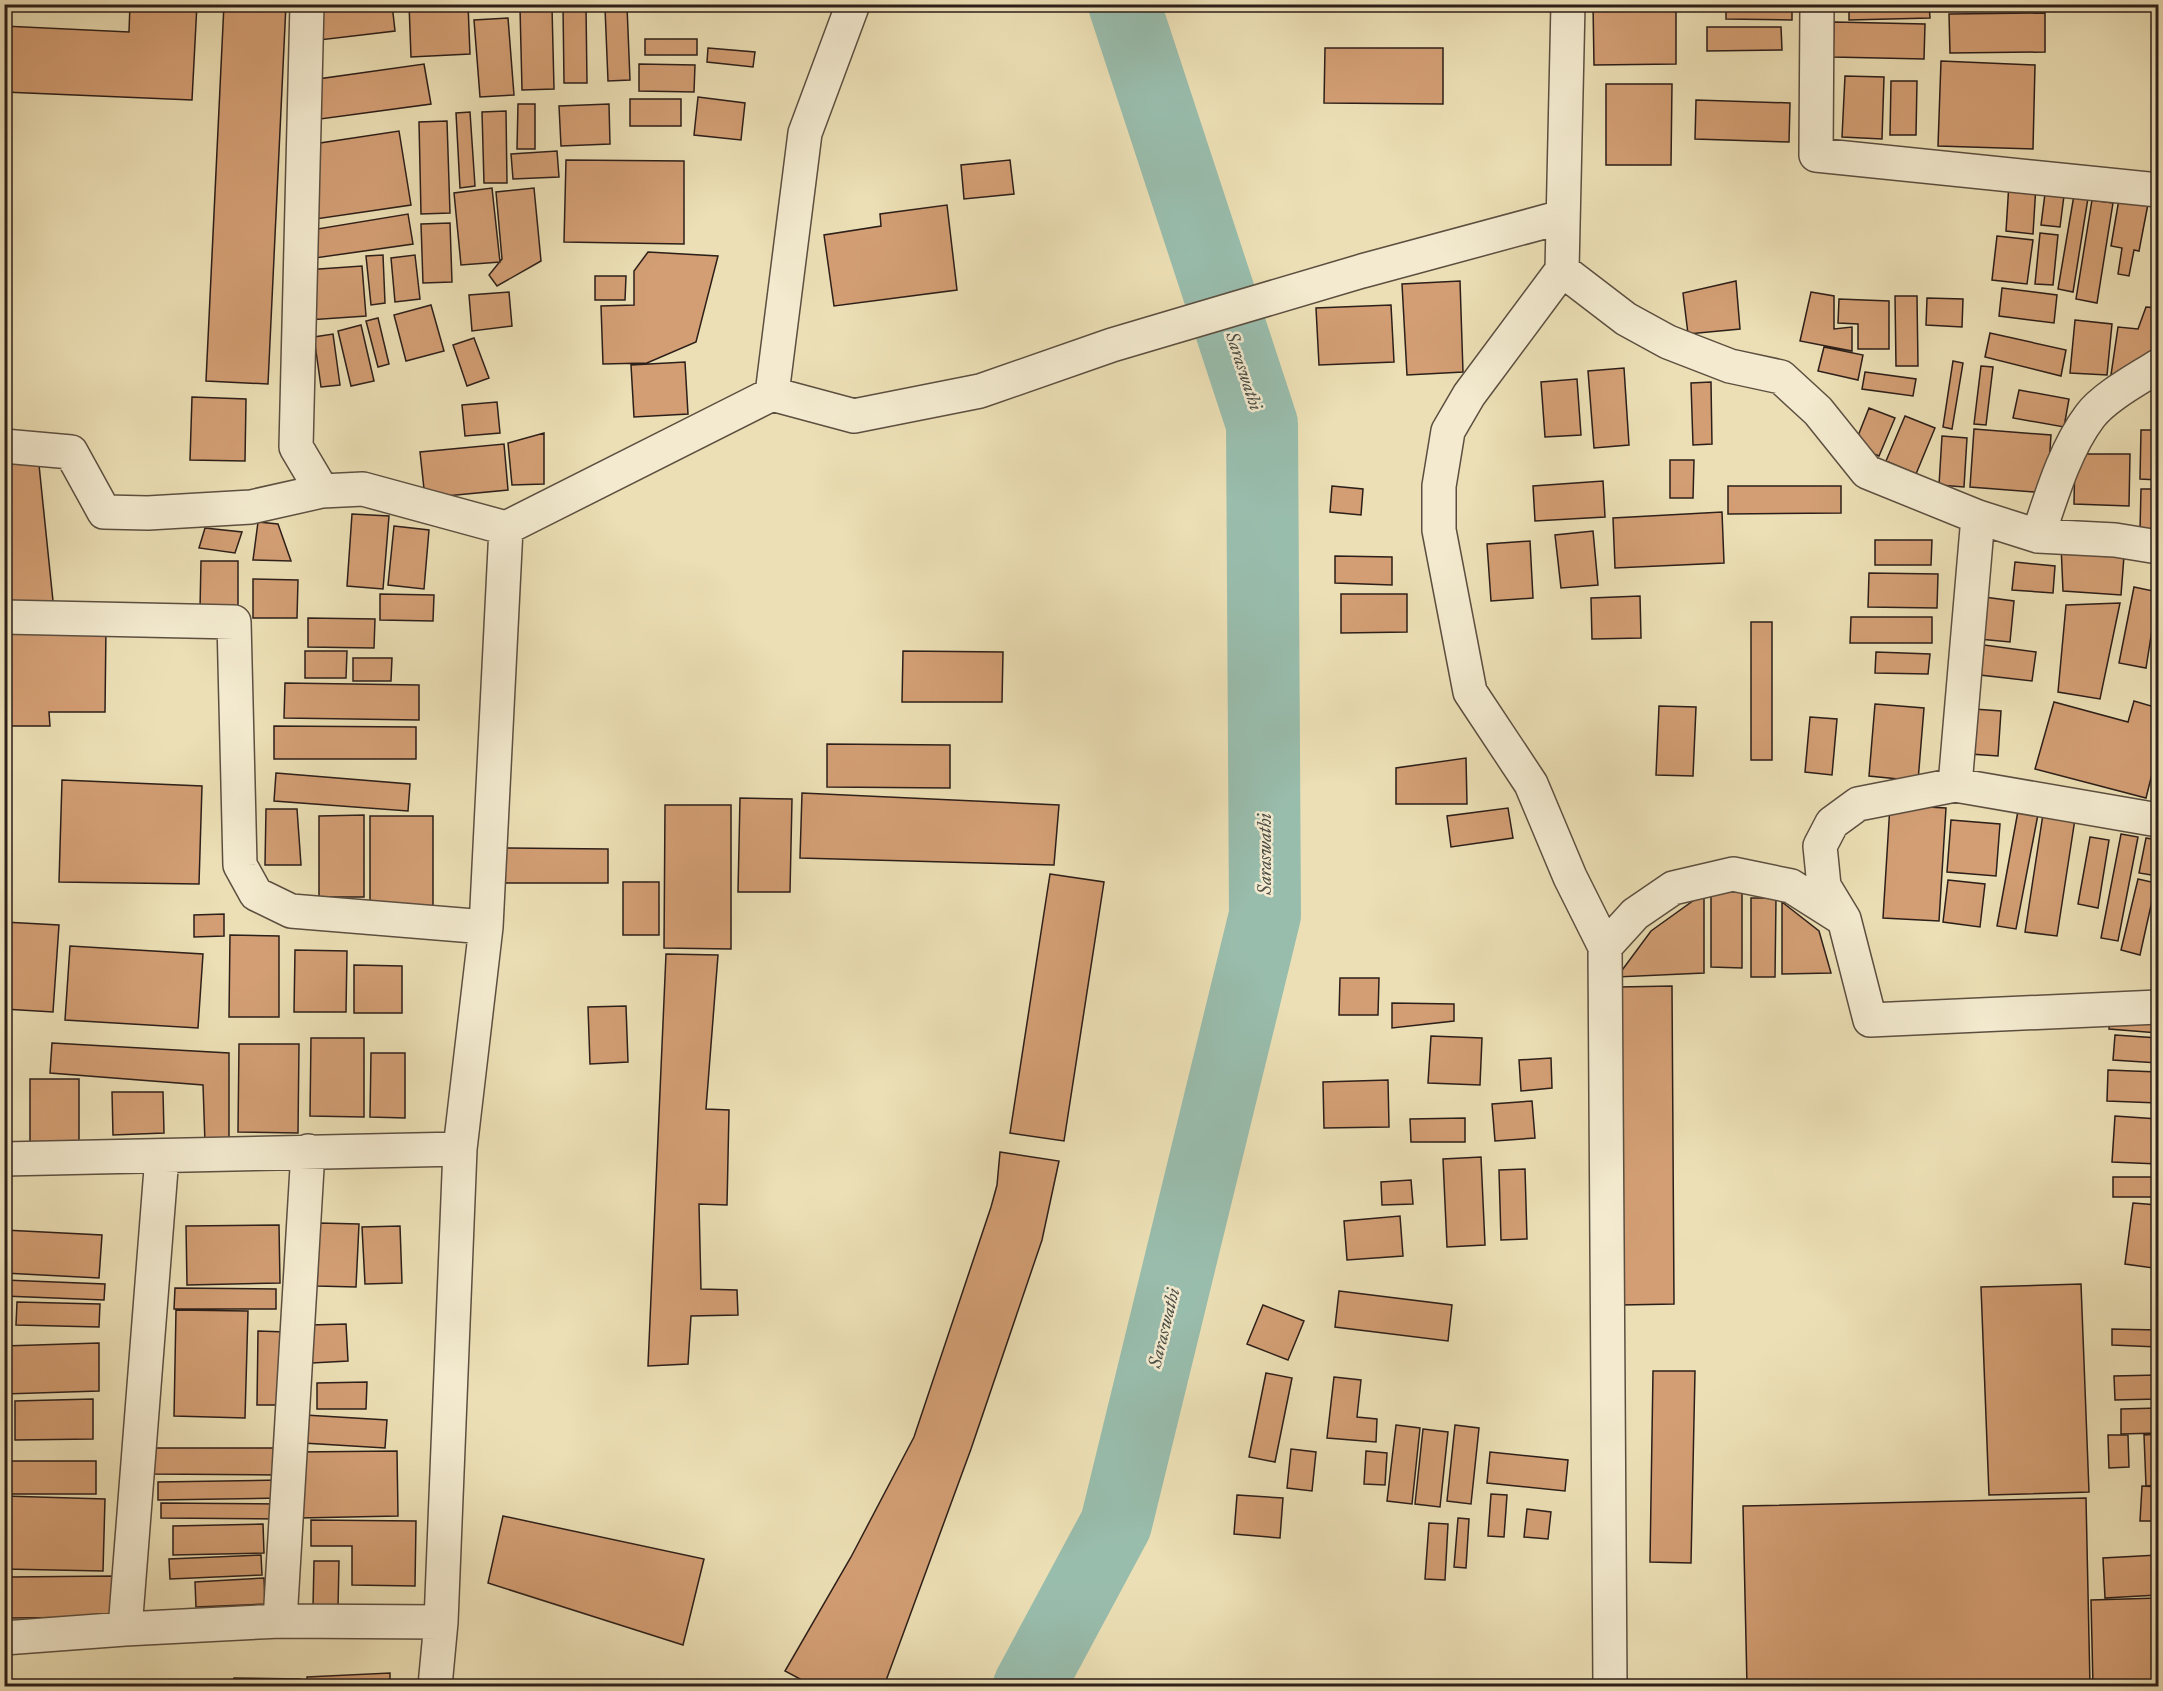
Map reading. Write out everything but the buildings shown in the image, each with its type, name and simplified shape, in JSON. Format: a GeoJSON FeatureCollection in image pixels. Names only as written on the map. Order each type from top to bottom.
{"type":"FeatureCollection","features":[{"type":"Feature","properties":{"kind":"street"},"geometry":{"type":"LineString","coordinates":[[307,4],[296,447],[322,491]]}},
{"type":"Feature","properties":{"kind":"street"},"geometry":{"type":"LineString","coordinates":[[772,394],[805,133],[853,4]]}},
{"type":"Feature","properties":{"kind":"street"},"geometry":{"type":"LineString","coordinates":[[1568,4],[1562,270],[1468,395],[1448,430],[1439,486],[1439,530],[1470,692],[1531,784],[1570,877],[1605,947],[1610,1686]]}},
{"type":"Feature","properties":{"kind":"street"},"geometry":{"type":"LineString","coordinates":[[1817,4],[1816,155],[2158,190]]}},
{"type":"Feature","properties":{"kind":"street"},"geometry":{"type":"LineString","coordinates":[[4,446],[71,452],[104,512],[148,513],[251,507],[322,491],[363,489],[506,528],[772,394],[854,416],[980,391],[1112,345],[1362,271],[1562,218]]}},
{"type":"Feature","properties":{"kind":"street"},"geometry":{"type":"LineString","coordinates":[[1562,270],[1626,319],[1668,342],[1731,366],[1781,377],[1818,411],[1867,472],[1978,517],[2038,536],[2115,540],[2158,547]]}},
{"type":"Feature","properties":{"kind":"street"},"geometry":{"type":"LineString","coordinates":[[2038,536],[2056,480],[2091,415],[2158,366]]}},
{"type":"Feature","properties":{"kind":"street"},"geometry":{"type":"LineString","coordinates":[[1955,785],[1978,517]]}},
{"type":"Feature","properties":{"kind":"street"},"geometry":{"type":"LineString","coordinates":[[435,1686],[441,1622],[460,1149],[486,927],[506,528]]}},
{"type":"Feature","properties":{"kind":"street"},"geometry":{"type":"LineString","coordinates":[[4,617],[234,622],[240,865],[256,894],[291,910],[486,927]]}},
{"type":"Feature","properties":{"kind":"street"},"geometry":{"type":"LineString","coordinates":[[2158,820],[1955,785],[1858,804],[1832,823],[1820,846],[1824,886],[1844,919],[1870,1020],[2158,1007]]}},
{"type":"Feature","properties":{"kind":"street"},"geometry":{"type":"LineString","coordinates":[[1605,947],[1635,914],[1673,888],[1733,874],[1791,886],[1844,919]]}},
{"type":"Feature","properties":{"kind":"street"},"geometry":{"type":"LineString","coordinates":[[4,1159],[460,1149]]}},
{"type":"Feature","properties":{"kind":"street"},"geometry":{"type":"LineString","coordinates":[[280,1620],[308,1151]]}},
{"type":"Feature","properties":{"kind":"street"},"geometry":{"type":"LineString","coordinates":[[125,1629],[162,1156]]}},
{"type":"Feature","properties":{"kind":"street"},"geometry":{"type":"LineString","coordinates":[[4,1638],[280,1620],[441,1622]]}},
{"type":"Feature","properties":{"kind":"waterway","name":"Saraswathi"},"geometry":{"type":"LineString","coordinates":[[1029,1686],[1116,1524],[1265,915],[1262,424],[1124,4]]}}]}
